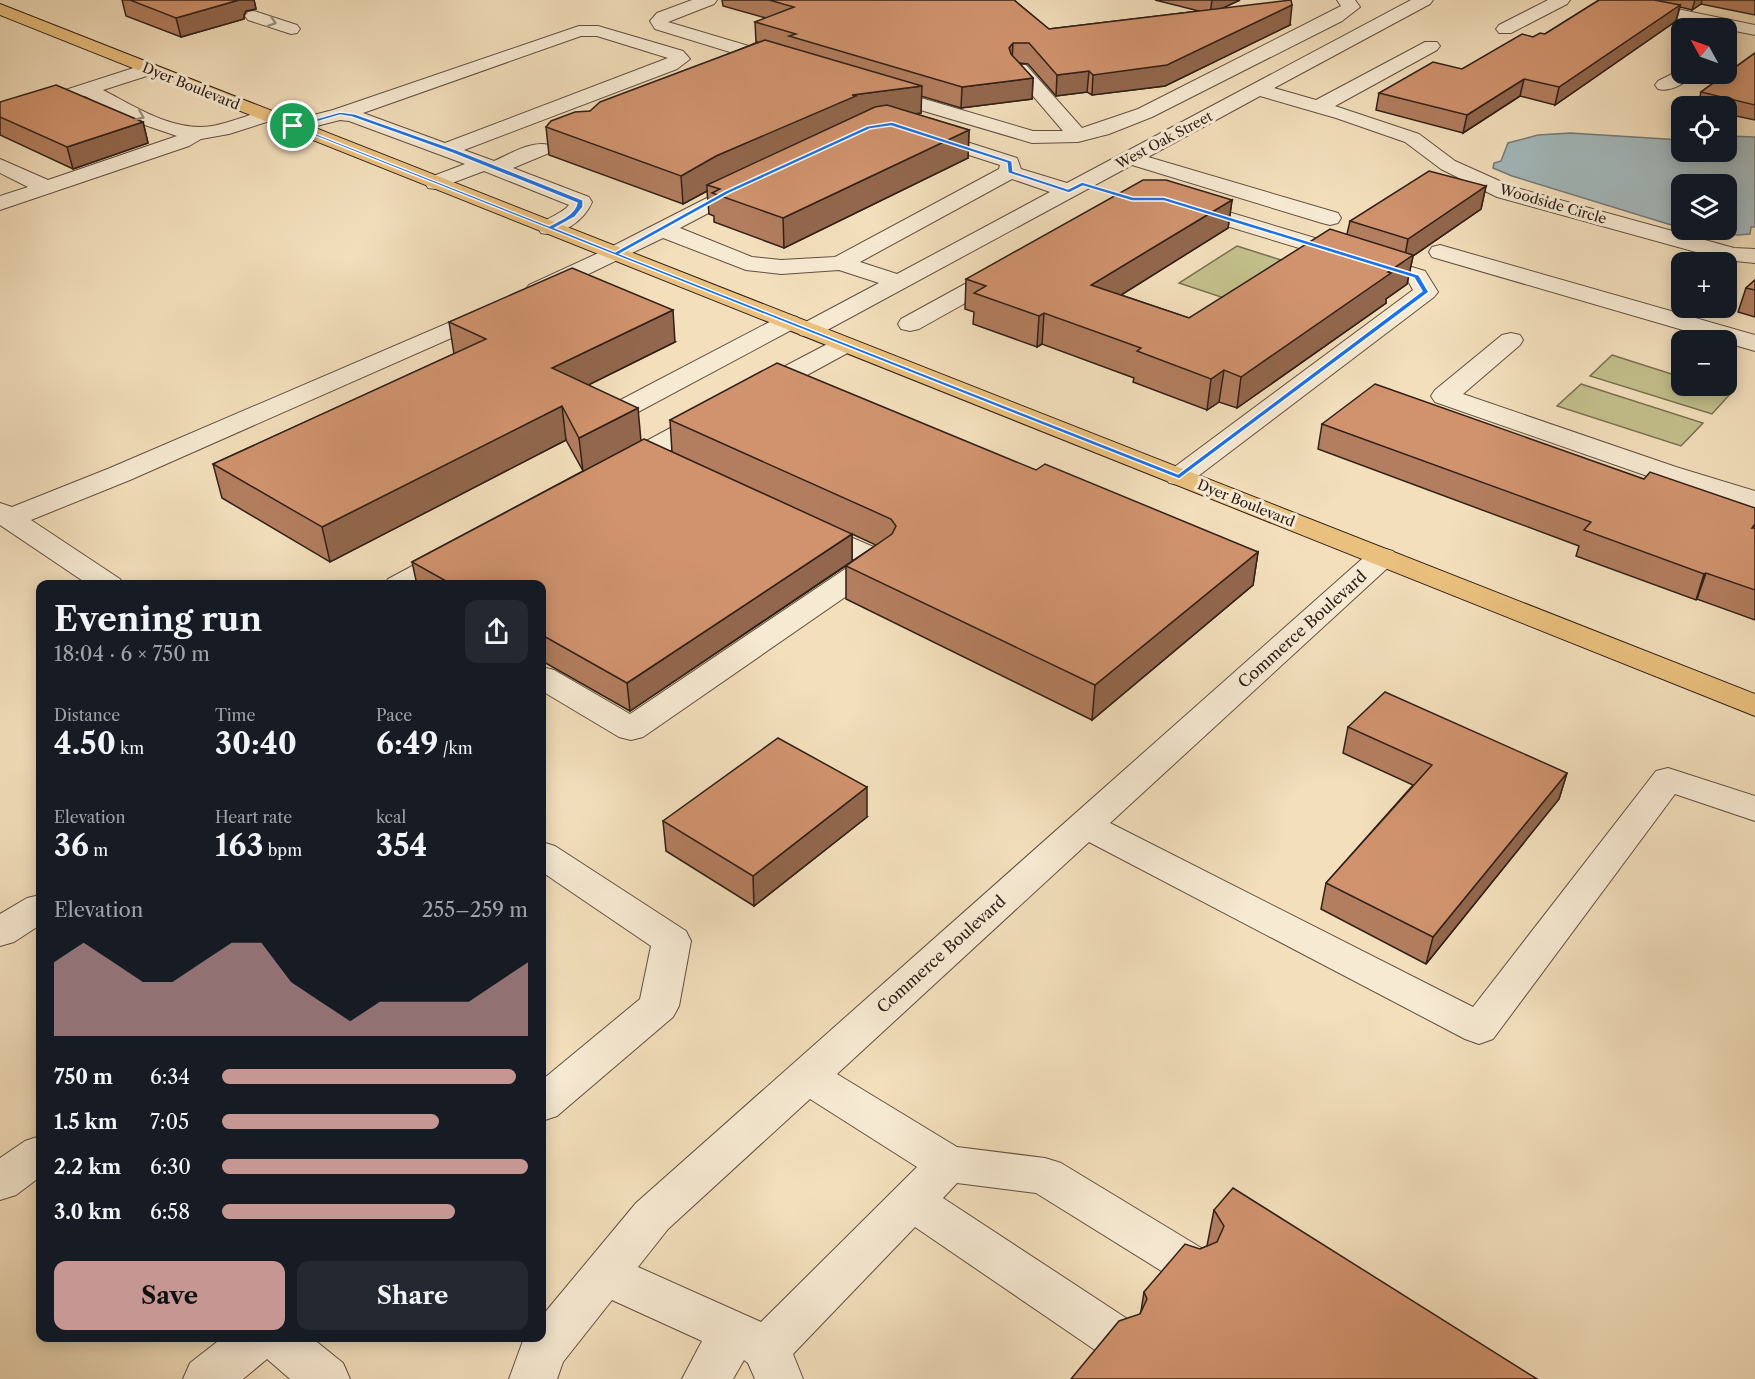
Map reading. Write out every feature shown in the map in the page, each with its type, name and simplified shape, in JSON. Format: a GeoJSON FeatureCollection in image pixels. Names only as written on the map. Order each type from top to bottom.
{"type":"FeatureCollection","features":[{"type":"Feature","properties":{"kind":"main road","name":"Dyer Boulevard"},"geometry":{"type":"LineString","coordinates":[[0,9],[1755,706]]}},
{"type":"Feature","properties":{"kind":"street"},"geometry":{"type":"LineString","coordinates":[[708,0],[659,21],[661,25],[798,67]]}},
{"type":"Feature","properties":{"kind":"street"},"geometry":{"type":"LineString","coordinates":[[866,88],[1014,133],[1052,139],[1078,136],[1130,121],[1336,17],[1351,7],[1346,0]]}},
{"type":"Feature","properties":{"kind":"street","name":"West Oak Street"},"geometry":{"type":"LineString","coordinates":[[615,413],[798,326],[893,285],[1260,90],[1421,0]]}},
{"type":"Feature","properties":{"kind":"street"},"geometry":{"type":"LineString","coordinates":[[1505,29],[1561,0]]}},
{"type":"Feature","properties":{"kind":"street"},"geometry":{"type":"LineString","coordinates":[[1607,0],[1694,18]]}},
{"type":"Feature","properties":{"kind":"street"},"geometry":{"type":"LineString","coordinates":[[1704,18],[1748,9]]}},
{"type":"Feature","properties":{"kind":"street"},"geometry":{"type":"LineString","coordinates":[[254,16],[291,29]]}},
{"type":"Feature","properties":{"kind":"street"},"geometry":{"type":"LineString","coordinates":[[1737,27],[1752,30]]}},
{"type":"Feature","properties":{"kind":"street"},"geometry":{"type":"LineString","coordinates":[[1737,38],[1752,30]]}},
{"type":"Feature","properties":{"kind":"street"},"geometry":{"type":"LineString","coordinates":[[293,126],[340,114],[579,31],[598,31],[676,55],[681,59],[447,149]]}},
{"type":"Feature","properties":{"kind":"street"},"geometry":{"type":"LineString","coordinates":[[1318,106],[1431,46]]}},
{"type":"Feature","properties":{"kind":"street"},"geometry":{"type":"LineString","coordinates":[[1255,58],[1298,69]]}},
{"type":"Feature","properties":{"kind":"street"},"geometry":{"type":"LineString","coordinates":[[0,117],[150,69]]}},
{"type":"Feature","properties":{"kind":"street"},"geometry":{"type":"LineString","coordinates":[[1019,69],[1078,136]]}},
{"type":"Feature","properties":{"kind":"street"},"geometry":{"type":"LineString","coordinates":[[1665,85],[1671,81]]}},
{"type":"Feature","properties":{"kind":"street"},"geometry":{"type":"LineString","coordinates":[[88,90],[137,115],[182,132],[197,133],[225,128],[266,116]]}},
{"type":"Feature","properties":{"kind":"street","name":"Woodside Circle"},"geometry":{"type":"LineString","coordinates":[[1260,90],[1318,106],[1412,138],[1448,165],[1505,192],[1716,252]]}},
{"type":"Feature","properties":{"kind":"street"},"geometry":{"type":"LineString","coordinates":[[573,102],[590,114]]}},
{"type":"Feature","properties":{"kind":"street"},"geometry":{"type":"LineString","coordinates":[[340,114],[353,116],[447,149],[580,202],[580,207],[572,215],[549,228]]}},
{"type":"Feature","properties":{"kind":"street"},"geometry":{"type":"LineString","coordinates":[[902,128],[1010,162],[1010,172]]}},
{"type":"Feature","properties":{"kind":"street"},"geometry":{"type":"LineString","coordinates":[[1107,129],[1159,143]]}},
{"type":"Feature","properties":{"kind":"street"},"geometry":{"type":"LineString","coordinates":[[0,203],[182,142],[197,133]]}},
{"type":"Feature","properties":{"kind":"street"},"geometry":{"type":"LineString","coordinates":[[436,183],[542,149]]}},
{"type":"Feature","properties":{"kind":"street"},"geometry":{"type":"LineString","coordinates":[[1130,158],[1330,218]]}},
{"type":"Feature","properties":{"kind":"street"},"geometry":{"type":"LineString","coordinates":[[0,165],[46,188]]}},
{"type":"Feature","properties":{"kind":"street"},"geometry":{"type":"LineString","coordinates":[[5,515],[131,469],[512,302],[615,254],[728,192],[771,172]]}},
{"type":"Feature","properties":{"kind":"street"},"geometry":{"type":"LineString","coordinates":[[661,229],[746,263],[760,266],[789,267],[840,263],[1010,172],[1112,193]]}},
{"type":"Feature","properties":{"kind":"street"},"geometry":{"type":"LineString","coordinates":[[1164,199],[1417,276],[1426,292],[1179,477]]}},
{"type":"Feature","properties":{"kind":"street"},"geometry":{"type":"LineString","coordinates":[[1440,252],[1755,343]]}},
{"type":"Feature","properties":{"kind":"street"},"geometry":{"type":"LineString","coordinates":[[910,324],[1024,260]]}},
{"type":"Feature","properties":{"kind":"street"},"geometry":{"type":"LineString","coordinates":[[840,263],[893,285],[954,300]]}},
{"type":"Feature","properties":{"kind":"street"},"geometry":{"type":"LineString","coordinates":[[1658,315],[1671,305]]}},
{"type":"Feature","properties":{"kind":"street"},"geometry":{"type":"LineString","coordinates":[[1511,340],[1444,396],[1666,473],[1755,500]]}},
{"type":"Feature","properties":{"kind":"street"},"geometry":{"type":"LineString","coordinates":[[594,480],[844,345]]}},
{"type":"Feature","properties":{"kind":"street"},"geometry":{"type":"LineString","coordinates":[[645,453],[677,467]]}},
{"type":"Feature","properties":{"kind":"street"},"geometry":{"type":"LineString","coordinates":[[5,515],[102,580]]}},
{"type":"Feature","properties":{"kind":"street"},"geometry":{"type":"LineString","coordinates":[[546,679],[631,729],[879,561],[783,516]]}},
{"type":"Feature","properties":{"kind":"street"},"geometry":{"type":"LineString","coordinates":[[408,580],[481,541]]}},
{"type":"Feature","properties":{"kind":"street","name":"Commerce Boulevard"},"geometry":{"type":"LineString","coordinates":[[532,1379],[542,1351],[652,1216],[1382,557]]}},
{"type":"Feature","properties":{"kind":"street"},"geometry":{"type":"LineString","coordinates":[[1085,825],[1479,1028],[1668,779],[1755,809]]}},
{"type":"Feature","properties":{"kind":"street"},"geometry":{"type":"LineString","coordinates":[[546,858],[672,941],[659,1006],[546,1101]]}},
{"type":"Feature","properties":{"kind":"street"},"geometry":{"type":"LineString","coordinates":[[0,932],[36,910]]}},
{"type":"Feature","properties":{"kind":"street"},"geometry":{"type":"LineString","coordinates":[[806,1076],[948,1164],[1045,1176],[1192,1266]]}},
{"type":"Feature","properties":{"kind":"street"},"geometry":{"type":"LineString","coordinates":[[0,1182],[36,1158]]}},
{"type":"Feature","properties":{"kind":"street"},"geometry":{"type":"LineString","coordinates":[[705,1379],[760,1353],[948,1164]]}},
{"type":"Feature","properties":{"kind":"street"},"geometry":{"type":"LineString","coordinates":[[912,1201],[1115,1337]]}},
{"type":"Feature","properties":{"kind":"street"},"geometry":{"type":"LineString","coordinates":[[604,1274],[760,1353]]}},
{"type":"Feature","properties":{"kind":"street"},"geometry":{"type":"LineString","coordinates":[[207,1379],[253,1342]]}},
{"type":"Feature","properties":{"kind":"street"},"geometry":{"type":"LineString","coordinates":[[282,1342],[326,1379]]}},
{"type":"Feature","properties":{"kind":"shaded area"},"geometry":{"type":"Polygon","coordinates":[[[1237,246],[1281,260],[1224,298],[1179,283],[1237,246]]]}},
{"type":"Feature","properties":{"kind":"shaded area"},"geometry":{"type":"Polygon","coordinates":[[[1612,355],[1671,374],[1671,396],[1728,396],[1712,414],[1590,376],[1612,355]]]}},
{"type":"Feature","properties":{"kind":"shaded area"},"geometry":{"type":"Polygon","coordinates":[[[1581,384],[1703,423],[1681,446],[1557,406],[1581,384]]]}},
{"type":"Feature","properties":{"kind":"water"},"geometry":{"type":"Polygon","coordinates":[[[1570,133],[1671,139],[1671,162],[1737,162],[1737,136],[1755,137],[1755,227],[1751,227],[1750,234],[1737,235],[1737,174],[1671,174],[1671,225],[1512,176],[1493,168],[1494,163],[1501,161],[1508,143],[1538,135],[1570,133]]]}},
{"type":"Feature","properties":{"kind":"building"},"geometry":{"type":"Polygon","coordinates":[[[130,0],[239,0],[176,18],[130,0]]]}},
{"type":"Feature","properties":{"kind":"building"},"geometry":{"type":"Polygon","coordinates":[[[769,0],[1014,0],[1049,29],[1291,0],[1292,5],[1167,65],[1093,75],[1089,71],[1057,75],[1029,43],[1013,43],[1009,48],[1011,54],[1033,78],[962,87],[789,36],[796,34],[755,22],[794,7],[769,0]]]}},
{"type":"Feature","properties":{"kind":"building"},"geometry":{"type":"Polygon","coordinates":[[[1599,0],[1654,0],[1680,5],[1559,87],[1524,79],[1467,115],[1379,93],[1433,62],[1462,69],[1522,34],[1533,37],[1540,33],[1545,34],[1599,0]]]}},
{"type":"Feature","properties":{"kind":"building"},"geometry":{"type":"Polygon","coordinates":[[[765,40],[922,86],[852,95],[856,96],[716,156],[681,176],[546,127],[551,121],[575,112],[590,111],[600,102],[765,40]]]}},
{"type":"Feature","properties":{"kind":"building"},"geometry":{"type":"Polygon","coordinates":[[[1755,53],[1755,105],[1737,101],[1737,96],[1718,96],[1701,92],[1712,84],[1737,84],[1737,66],[1755,53]]]}},
{"type":"Feature","properties":{"kind":"building"},"geometry":{"type":"Polygon","coordinates":[[[56,85],[143,122],[67,147],[0,117],[0,102],[56,85]]]}},
{"type":"Feature","properties":{"kind":"building"},"geometry":{"type":"Polygon","coordinates":[[[887,105],[969,130],[783,218],[712,193],[720,189],[707,185],[875,107],[887,105]]]}},
{"type":"Feature","properties":{"kind":"building"},"geometry":{"type":"Polygon","coordinates":[[[1429,171],[1486,186],[1408,239],[1350,221],[1429,171]]]}},
{"type":"Feature","properties":{"kind":"building"},"geometry":{"type":"Polygon","coordinates":[[[1143,180],[1166,180],[1232,200],[1091,285],[1189,318],[1330,229],[1413,255],[1388,272],[1391,273],[1241,377],[1224,370],[1211,379],[1137,351],[1141,348],[1044,313],[1039,316],[974,293],[986,286],[966,279],[1143,180]]]}},
{"type":"Feature","properties":{"kind":"building"},"geometry":{"type":"Polygon","coordinates":[[[572,268],[673,310],[552,368],[638,408],[579,438],[562,406],[322,527],[213,464],[486,339],[449,322],[572,268]]]}},
{"type":"Feature","properties":{"kind":"building"},"geometry":{"type":"Polygon","coordinates":[[[1755,280],[1755,290],[1746,288],[1755,280]]]}},
{"type":"Feature","properties":{"kind":"building"},"geometry":{"type":"Polygon","coordinates":[[[777,363],[1036,470],[1045,464],[1258,552],[1095,685],[846,566],[892,534],[896,526],[891,519],[670,420],[777,363]]]}},
{"type":"Feature","properties":{"kind":"building"},"geometry":{"type":"Polygon","coordinates":[[[1375,384],[1644,479],[1650,472],[1755,508],[1755,524],[1752,528],[1755,528],[1755,590],[1584,530],[1591,522],[1322,424],[1375,384]]]}},
{"type":"Feature","properties":{"kind":"building"},"geometry":{"type":"Polygon","coordinates":[[[644,439],[852,534],[627,683],[546,637],[546,580],[444,580],[412,562],[644,439]]]}},
{"type":"Feature","properties":{"kind":"building"},"geometry":{"type":"Polygon","coordinates":[[[1385,692],[1567,773],[1433,937],[1326,883],[1432,765],[1348,727],[1385,692]]]}},
{"type":"Feature","properties":{"kind":"building"},"geometry":{"type":"Polygon","coordinates":[[[778,738],[867,787],[753,876],[663,821],[778,738]]]}},
{"type":"Feature","properties":{"kind":"building"},"geometry":{"type":"Polygon","coordinates":[[[1233,1188],[1537,1379],[1071,1379],[1119,1321],[1140,1314],[1147,1299],[1144,1292],[1185,1244],[1200,1249],[1217,1242],[1224,1226],[1214,1210],[1233,1188]]]}},
{"type":"Feature","properties":{"kind":"route"},"geometry":{"type":"LineString","coordinates":[[293,126],[340,114],[353,116],[454,152],[580,202],[580,207],[572,215],[549,228],[615,254],[728,192],[869,127],[892,124],[1010,162],[1010,172],[1069,191],[1082,184],[1132,199],[1164,199],[1417,276],[1426,292],[1179,477],[615,254],[293,126]]}}]}
